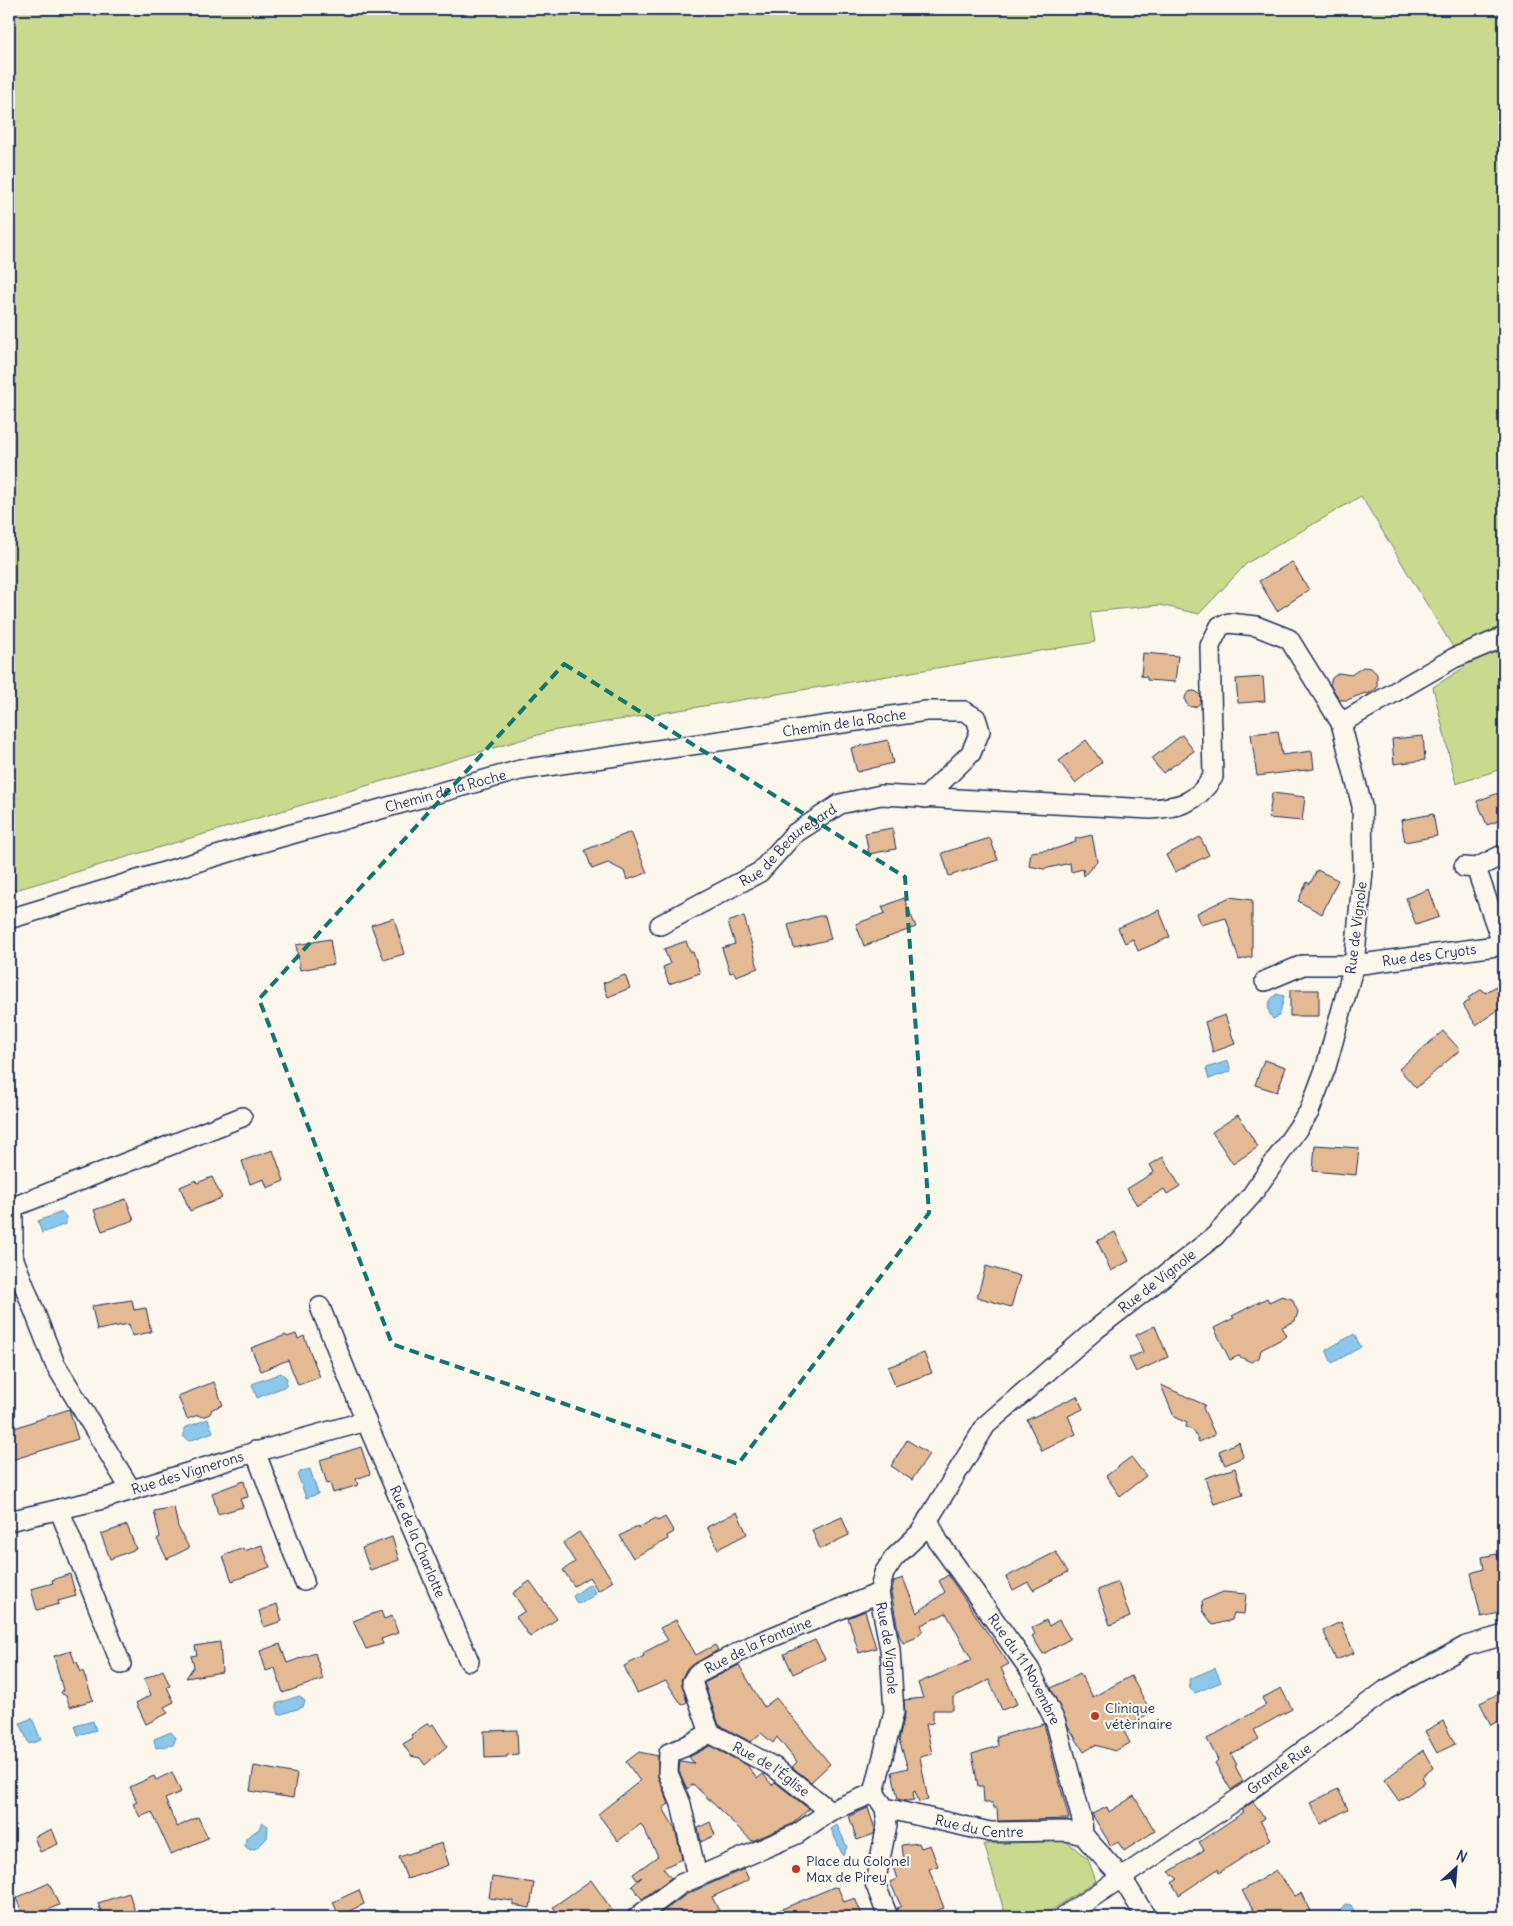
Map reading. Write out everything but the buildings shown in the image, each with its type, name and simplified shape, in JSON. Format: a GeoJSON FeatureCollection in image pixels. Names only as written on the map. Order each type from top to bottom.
{"type":"FeatureCollection","features":[{"type":"Feature","properties":{"kind":"street"},"geometry":{"type":"LineString","coordinates":[[925,798],[1151,809],[1178,807],[1186,803],[1202,793],[1212,777],[1210,646],[1220,626],[1229,623],[1256,626],[1290,639],[1341,722],[1454,658],[1504,637]]}},
{"type":"Feature","properties":{"kind":"street","name":"Chemin de la Roche"},"geometry":{"type":"LineString","coordinates":[[9,919],[256,844],[520,770],[926,711],[964,711],[976,718],[980,731],[971,754],[925,798]]}},
{"type":"Feature","properties":{"kind":"street","name":"Rue de Vignole"},"geometry":{"type":"LineString","coordinates":[[880,1801],[894,1712],[890,1649],[880,1593],[884,1573],[894,1558],[920,1533],[986,1425],[1095,1330],[1215,1236],[1251,1196],[1309,1112],[1326,1067],[1354,965],[1363,871],[1362,806],[1341,722]]}},
{"type":"Feature","properties":{"kind":"street","name":"Rue de Beauregard"},"geometry":{"type":"LineString","coordinates":[[660,925],[760,872],[794,834],[840,804],[881,796],[925,798]]}},
{"type":"Feature","properties":{"kind":"street"},"geometry":{"type":"LineString","coordinates":[[1504,854],[1470,867],[1504,946]]}},
{"type":"Feature","properties":{"kind":"street","name":"Rue des Cryots"},"geometry":{"type":"LineString","coordinates":[[1265,980],[1304,965],[1354,965],[1504,946]]}},
{"type":"Feature","properties":{"kind":"street"},"geometry":{"type":"LineString","coordinates":[[131,1490],[55,1364],[13,1256],[13,1207],[242,1117]]}},
{"type":"Feature","properties":{"kind":"street","name":"Rue de la Charlotte"},"geometry":{"type":"LineString","coordinates":[[320,1307],[366,1421],[468,1661]]}},
{"type":"Feature","properties":{"kind":"street","name":"Rue des Vignerons"},"geometry":{"type":"LineString","coordinates":[[9,1521],[131,1490],[366,1421]]}},
{"type":"Feature","properties":{"kind":"street"},"geometry":{"type":"LineString","coordinates":[[256,1452],[304,1581]]}},
{"type":"Feature","properties":{"kind":"street"},"geometry":{"type":"LineString","coordinates":[[59,1509],[121,1664]]}},
{"type":"Feature","properties":{"kind":"street","name":"Rue du 11 Novembre"},"geometry":{"type":"LineString","coordinates":[[928,1518],[938,1541],[1030,1670],[1056,1723],[1082,1820],[1083,1835]]}},
{"type":"Feature","properties":{"kind":"street","name":"Rue de la Fontaine"},"geometry":{"type":"LineString","coordinates":[[710,1733],[692,1682],[697,1674],[753,1645],[880,1593]]}},
{"type":"Feature","properties":{"kind":"street","name":"Grande Rue"},"geometry":{"type":"LineString","coordinates":[[1062,1917],[1238,1799],[1386,1690],[1466,1646],[1504,1635]]}},
{"type":"Feature","properties":{"kind":"street"},"geometry":{"type":"LineString","coordinates":[[697,1877],[681,1804],[668,1773],[669,1753],[684,1748],[710,1733]]}},
{"type":"Feature","properties":{"kind":"street","name":"Rue de l'Église"},"geometry":{"type":"LineString","coordinates":[[710,1733],[774,1767],[830,1811]]}},
{"type":"Feature","properties":{"kind":"street"},"geometry":{"type":"LineString","coordinates":[[637,1917],[681,1884],[797,1834],[830,1811],[880,1801],[887,1824],[875,1882],[888,1917]]}},
{"type":"Feature","properties":{"kind":"street","name":"Rue du Centre"},"geometry":{"type":"LineString","coordinates":[[880,1801],[990,1832],[1067,1831],[1083,1835]]}},
{"type":"Feature","properties":{"kind":"street"},"geometry":{"type":"LineString","coordinates":[[1083,1835],[1122,1878],[1146,1917]]}},
{"type":"Feature","properties":{"kind":"highlighted area"},"geometry":{"type":"Polygon","coordinates":[[[564,664],[905,877],[929,1213],[738,1464],[392,1344],[259,999],[564,664]]]}},
{"type":"Feature","properties":{"kind":"green space"},"geometry":{"type":"Polygon","coordinates":[[[9,9],[1504,9],[1504,768],[1456,784],[1433,687],[1465,667],[1361,496],[1247,563],[1199,614],[1160,605],[1090,612],[1095,642],[551,731],[9,892],[9,9]]]}},
{"type":"Feature","properties":{"kind":"green space"},"geometry":{"type":"Polygon","coordinates":[[[1066,1841],[1088,1859],[1096,1881],[1041,1917],[1006,1917],[984,1844],[1066,1841]]]}},
{"type":"Feature","properties":{"kind":"water"},"geometry":{"type":"Polygon","coordinates":[[[1277,994],[1284,997],[1279,1016],[1273,1019],[1269,1012],[1269,1002],[1277,994]]]}},
{"type":"Feature","properties":{"kind":"water"},"geometry":{"type":"Polygon","coordinates":[[[1228,1061],[1231,1071],[1209,1079],[1206,1068],[1228,1061]]]}},
{"type":"Feature","properties":{"kind":"water"},"geometry":{"type":"Polygon","coordinates":[[[62,1212],[66,1217],[66,1224],[42,1233],[38,1221],[62,1212]]]}},
{"type":"Feature","properties":{"kind":"water"},"geometry":{"type":"Polygon","coordinates":[[[1354,1334],[1361,1347],[1332,1363],[1326,1350],[1354,1334]]]}},
{"type":"Feature","properties":{"kind":"water"},"geometry":{"type":"Polygon","coordinates":[[[281,1373],[287,1378],[286,1386],[257,1398],[252,1384],[281,1373]]]}},
{"type":"Feature","properties":{"kind":"water"},"geometry":{"type":"Polygon","coordinates":[[[208,1419],[213,1432],[189,1441],[184,1437],[184,1428],[208,1419]]]}},
{"type":"Feature","properties":{"kind":"water"},"geometry":{"type":"Polygon","coordinates":[[[310,1469],[318,1494],[306,1498],[298,1476],[300,1472],[310,1469]]]}},
{"type":"Feature","properties":{"kind":"water"},"geometry":{"type":"Polygon","coordinates":[[[590,1584],[596,1594],[582,1603],[576,1602],[573,1596],[590,1584]]]}},
{"type":"Feature","properties":{"kind":"water"},"geometry":{"type":"Polygon","coordinates":[[[1215,1668],[1221,1682],[1195,1693],[1190,1689],[1189,1679],[1215,1668]]]}},
{"type":"Feature","properties":{"kind":"water"},"geometry":{"type":"Polygon","coordinates":[[[299,1696],[305,1701],[303,1707],[279,1715],[276,1704],[299,1696]]]}},
{"type":"Feature","properties":{"kind":"water"},"geometry":{"type":"Polygon","coordinates":[[[32,1718],[41,1740],[29,1744],[20,1723],[32,1718]]]}},
{"type":"Feature","properties":{"kind":"water"},"geometry":{"type":"Polygon","coordinates":[[[93,1721],[96,1730],[78,1735],[75,1726],[93,1721]]]}},
{"type":"Feature","properties":{"kind":"water"},"geometry":{"type":"Polygon","coordinates":[[[171,1732],[176,1738],[173,1745],[156,1748],[154,1739],[171,1732]]]}},
{"type":"Feature","properties":{"kind":"water"},"geometry":{"type":"Polygon","coordinates":[[[262,1822],[268,1826],[267,1838],[257,1848],[250,1850],[245,1846],[246,1838],[259,1829],[262,1822]]]}},
{"type":"Feature","properties":{"kind":"water"},"geometry":{"type":"Polygon","coordinates":[[[837,1825],[847,1847],[843,1856],[831,1829],[837,1825]]]}},
{"type":"Feature","properties":{"kind":"water"},"geometry":{"type":"Polygon","coordinates":[[[1345,1904],[1351,1905],[1357,1917],[1342,1917],[1339,1911],[1345,1904]]]}},
{"type":"Feature","properties":{"kind":"place","name":"Clinique vétèrinaire"},"geometry":{"type":"Point","coordinates":[1095,1716]}},
{"type":"Feature","properties":{"kind":"place","name":"Place du Colonel Max de Pirey"},"geometry":{"type":"Point","coordinates":[796,1869]}}]}
